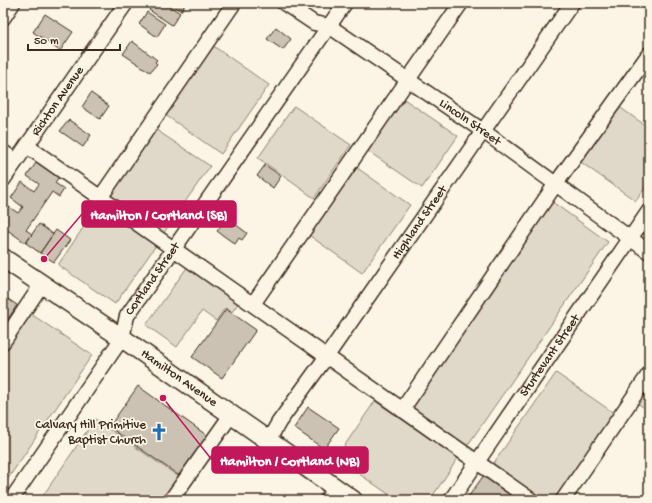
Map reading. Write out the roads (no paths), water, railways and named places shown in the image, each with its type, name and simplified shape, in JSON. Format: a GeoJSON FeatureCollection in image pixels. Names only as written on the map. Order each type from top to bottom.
{"type":"FeatureCollection","features":[{"type":"Feature","properties":{"kind":"main road","name":"Hamilton Avenue"},"geometry":{"type":"LineString","coordinates":[[3,258],[122,338],[268,441],[331,494],[353,500]]}},
{"type":"Feature","properties":{"kind":"street"},"geometry":{"type":"LineString","coordinates":[[3,18],[14,3]]}},
{"type":"Feature","properties":{"kind":"street","name":"Richton Avenue"},"geometry":{"type":"LineString","coordinates":[[3,180],[126,3]]}},
{"type":"Feature","properties":{"kind":"street"},"geometry":{"type":"LineString","coordinates":[[100,198],[234,3]]}},
{"type":"Feature","properties":{"kind":"street","name":"Lincoln Street"},"geometry":{"type":"LineString","coordinates":[[284,3],[314,23],[330,26],[483,131],[555,185],[649,252]]}},
{"type":"Feature","properties":{"kind":"street","name":"Cortland Street"},"geometry":{"type":"LineString","coordinates":[[11,500],[122,338],[127,316],[346,3]]}},
{"type":"Feature","properties":{"kind":"street"},"geometry":{"type":"LineString","coordinates":[[253,304],[461,3]]}},
{"type":"Feature","properties":{"kind":"street","name":"Highland Street"},"geometry":{"type":"LineString","coordinates":[[268,441],[279,422],[327,356],[572,3]]}},
{"type":"Feature","properties":{"kind":"street"},"geometry":{"type":"LineString","coordinates":[[402,410],[555,185],[649,54]]}},
{"type":"Feature","properties":{"kind":"street"},"geometry":{"type":"LineString","coordinates":[[27,146],[531,500]]}},
{"type":"Feature","properties":{"kind":"street"},"geometry":{"type":"LineString","coordinates":[[3,152],[16,161]]}},
{"type":"Feature","properties":{"kind":"street","name":"Sturtevant Street"},"geometry":{"type":"LineString","coordinates":[[451,500],[649,211]]}},
{"type":"Feature","properties":{"kind":"street"},"geometry":{"type":"LineString","coordinates":[[3,342],[42,284]]}},
{"type":"Feature","properties":{"kind":"street"},"geometry":{"type":"LineString","coordinates":[[563,500],[649,374]]}},
{"type":"Feature","properties":{"kind":"street"},"geometry":{"type":"LineString","coordinates":[[171,500],[230,415]]}},
{"type":"Feature","properties":{"kind":"place","name":"Hamilton / Cortland (SB)"},"geometry":{"type":"Point","coordinates":[44,259]}},
{"type":"Feature","properties":{"kind":"place","name":"Hamilton / Cortland (NB)"},"geometry":{"type":"Point","coordinates":[163,398]}},
{"type":"Feature","properties":{"kind":"place","name":"Calvary Hill Primitive Baptist Church"},"geometry":{"type":"Point","coordinates":[159,432]}}]}
